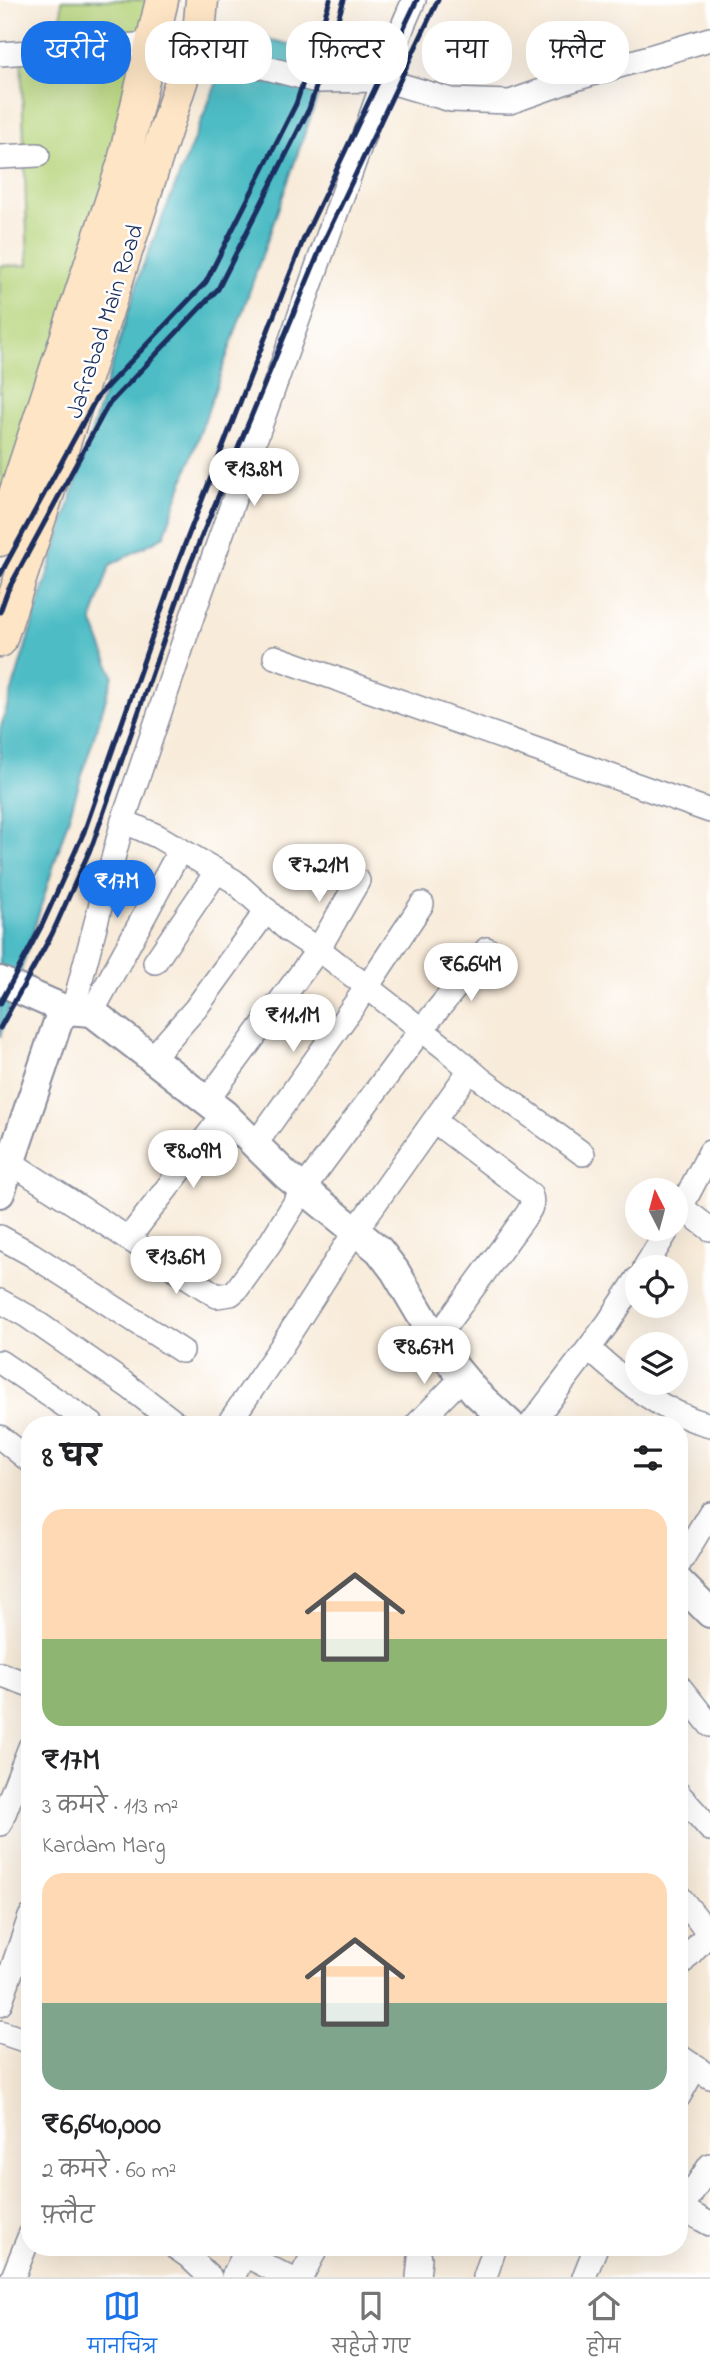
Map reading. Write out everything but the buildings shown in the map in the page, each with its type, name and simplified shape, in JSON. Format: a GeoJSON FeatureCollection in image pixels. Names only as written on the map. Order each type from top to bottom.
{"type":"FeatureCollection","features":[{"type":"Feature","properties":{"kind":"main road","name":"Jafrabad Main Road"},"geometry":{"type":"LineString","coordinates":[[157,21],[162,0]]}},
{"type":"Feature","properties":{"kind":"main road","name":"Jafrabad Main Road"},"geometry":{"type":"LineString","coordinates":[[200,21],[202,0]]}},
{"type":"Feature","properties":{"kind":"main road","name":"Jafrabad Main Road"},"geometry":{"type":"LineString","coordinates":[[0,540],[123,165],[145,70]]}},
{"type":"Feature","properties":{"kind":"main road","name":"Jafrabad Main Road"},"geometry":{"type":"LineString","coordinates":[[0,641],[180,84]]}},
{"type":"Feature","properties":{"kind":"street"},"geometry":{"type":"LineString","coordinates":[[406,21],[414,0]]}},
{"type":"Feature","properties":{"kind":"street"},"geometry":{"type":"LineString","coordinates":[[397,84],[451,100],[510,102],[575,79],[710,39]]}},
{"type":"Feature","properties":{"kind":"street"},"geometry":{"type":"LineString","coordinates":[[0,54],[145,44]]}},
{"type":"Feature","properties":{"kind":"street"},"geometry":{"type":"LineString","coordinates":[[77,1010],[123,821],[192,617],[382,84]]}},
{"type":"Feature","properties":{"kind":"street"},"geometry":{"type":"LineString","coordinates":[[0,157],[38,155]]}},
{"type":"Feature","properties":{"kind":"street"},"geometry":{"type":"LineString","coordinates":[[275,657],[710,811]]}},
{"type":"Feature","properties":{"kind":"street"},"geometry":{"type":"LineString","coordinates":[[123,821],[157,836],[234,881],[288,930],[318,950],[470,1070],[583,1154]]}},
{"type":"Feature","properties":{"kind":"street"},"geometry":{"type":"LineString","coordinates":[[0,1193],[58,1022],[77,1010],[180,850]]}},
{"type":"Feature","properties":{"kind":"street"},"geometry":{"type":"LineString","coordinates":[[155,962],[217,872]]}},
{"type":"Feature","properties":{"kind":"street"},"geometry":{"type":"LineString","coordinates":[[128,1239],[318,950],[358,881]]}},
{"type":"Feature","properties":{"kind":"street"},"geometry":{"type":"LineString","coordinates":[[255,1145],[367,988],[422,904]]}},
{"type":"Feature","properties":{"kind":"street"},"geometry":{"type":"LineString","coordinates":[[153,1057],[196,1008],[267,910]]}},
{"type":"Feature","properties":{"kind":"street"},"geometry":{"type":"LineString","coordinates":[[10,1162],[216,1296],[230,1294],[237,1289],[270,1243],[303,1188],[421,1030],[487,949]]}},
{"type":"Feature","properties":{"kind":"street"},"geometry":{"type":"LineString","coordinates":[[0,981],[77,1010],[153,1057],[215,1108],[303,1188],[356,1230],[379,1250],[395,1271],[435,1340],[462,1378],[502,1416]]}},
{"type":"Feature","properties":{"kind":"street"},"geometry":{"type":"LineString","coordinates":[[234,1416],[356,1230],[470,1070]]}},
{"type":"Feature","properties":{"kind":"street"},"geometry":{"type":"LineString","coordinates":[[434,1121],[530,1194],[533,1200],[519,1225],[435,1340]]}},
{"type":"Feature","properties":{"kind":"street"},"geometry":{"type":"LineString","coordinates":[[688,1193],[710,1152]]}},
{"type":"Feature","properties":{"kind":"street"},"geometry":{"type":"LineString","coordinates":[[688,1217],[710,1229]]}},
{"type":"Feature","properties":{"kind":"street"},"geometry":{"type":"LineString","coordinates":[[0,1237],[41,1260],[182,1351]]}},
{"type":"Feature","properties":{"kind":"street"},"geometry":{"type":"LineString","coordinates":[[537,1416],[625,1296]]}},
{"type":"Feature","properties":{"kind":"street"},"geometry":{"type":"LineString","coordinates":[[0,1301],[27,1316],[167,1416]]}},
{"type":"Feature","properties":{"kind":"street"},"geometry":{"type":"LineString","coordinates":[[589,1349],[630,1385],[656,1402],[710,1425]]}},
{"type":"Feature","properties":{"kind":"street"},"geometry":{"type":"LineString","coordinates":[[0,1362],[80,1416]]}},
{"type":"Feature","properties":{"kind":"street"},"geometry":{"type":"LineString","coordinates":[[425,1416],[462,1378]]}},
{"type":"Feature","properties":{"kind":"street"},"geometry":{"type":"LineString","coordinates":[[2,1444],[21,1456]]}},
{"type":"Feature","properties":{"kind":"street"},"geometry":{"type":"LineString","coordinates":[[688,1560],[710,1513]]}},
{"type":"Feature","properties":{"kind":"street"},"geometry":{"type":"LineString","coordinates":[[688,1589],[710,1613]]}},
{"type":"Feature","properties":{"kind":"street"},"geometry":{"type":"LineString","coordinates":[[0,1674],[21,1682]]}},
{"type":"Feature","properties":{"kind":"street"},"geometry":{"type":"LineString","coordinates":[[688,1697],[710,1725]]}},
{"type":"Feature","properties":{"kind":"street"},"geometry":{"type":"LineString","coordinates":[[0,1824],[21,1770]]}},
{"type":"Feature","properties":{"kind":"street"},"geometry":{"type":"LineString","coordinates":[[688,1804],[710,1829]]}},
{"type":"Feature","properties":{"kind":"street"},"geometry":{"type":"LineString","coordinates":[[688,1907],[709,1934],[688,1956]]}},
{"type":"Feature","properties":{"kind":"street"},"geometry":{"type":"LineString","coordinates":[[0,2004],[17,1941]]}},
{"type":"Feature","properties":{"kind":"street"},"geometry":{"type":"LineString","coordinates":[[0,2032],[21,2039]]}},
{"type":"Feature","properties":{"kind":"street"},"geometry":{"type":"LineString","coordinates":[[688,2197],[710,2165]]}},
{"type":"Feature","properties":{"kind":"street"},"geometry":{"type":"LineString","coordinates":[[688,2212],[710,2224]]}},
{"type":"Feature","properties":{"kind":"street"},"geometry":{"type":"LineString","coordinates":[[13,2277],[22,2256]]}},
{"type":"Feature","properties":{"kind":"street"},"geometry":{"type":"LineString","coordinates":[[188,2256],[210,2277]]}},
{"type":"Feature","properties":{"kind":"street"},"geometry":{"type":"LineString","coordinates":[[233,2277],[244,2256]]}},
{"type":"Feature","properties":{"kind":"street"},"geometry":{"type":"LineString","coordinates":[[254,2256],[288,2277]]}},
{"type":"Feature","properties":{"kind":"street"},"geometry":{"type":"LineString","coordinates":[[301,2277],[312,2256]]}},
{"type":"Feature","properties":{"kind":"street"},"geometry":{"type":"LineString","coordinates":[[485,2277],[492,2256]]}},
{"type":"Feature","properties":{"kind":"street"},"geometry":{"type":"LineString","coordinates":[[584,2277],[592,2256]]}},
{"type":"Feature","properties":{"kind":"green space"},"geometry":{"type":"Polygon","coordinates":[[[62,0],[152,0],[151,21],[145,21],[145,60],[0,525],[0,266],[28,265],[22,84],[131,84],[131,21],[61,21],[62,0]]]}},
{"type":"Feature","properties":{"kind":"water"},"geometry":{"type":"Polygon","coordinates":[[[272,40],[286,43],[286,84],[322,84],[164,536],[110,565],[92,620],[113,676],[0,1037],[0,730],[141,271],[216,84],[272,84],[272,40]]]}},
{"type":"Feature","properties":{"kind":"railway"},"geometry":{"type":"LineString","coordinates":[[0,575],[97,397],[206,282],[296,104],[330,0]]}},
{"type":"Feature","properties":{"kind":"railway"},"geometry":{"type":"LineString","coordinates":[[0,612],[8,590],[108,405],[218,289],[309,109],[344,0]]}},
{"type":"Feature","properties":{"kind":"railway"},"geometry":{"type":"LineString","coordinates":[[0,1004],[43,923],[84,832],[178,562],[304,238],[417,0]]}},
{"type":"Feature","properties":{"kind":"railway"},"geometry":{"type":"LineString","coordinates":[[0,1028],[52,934],[93,843],[189,567],[322,245],[438,0]]}}]}
